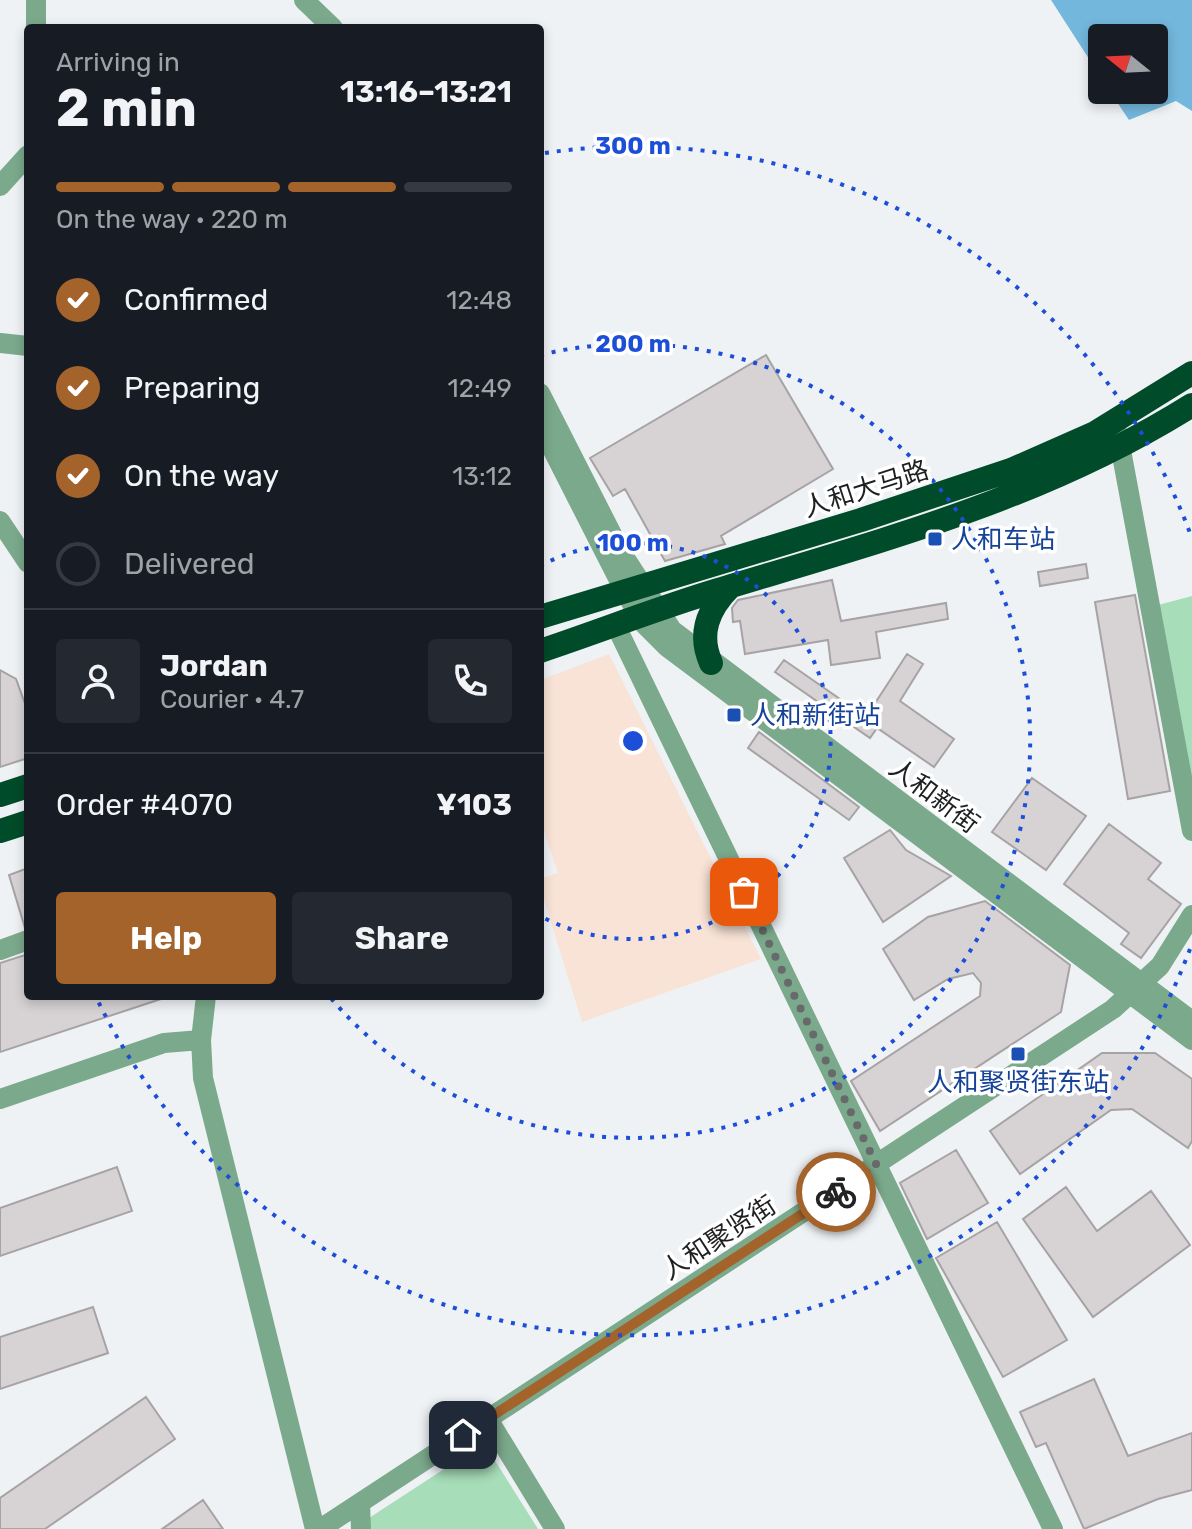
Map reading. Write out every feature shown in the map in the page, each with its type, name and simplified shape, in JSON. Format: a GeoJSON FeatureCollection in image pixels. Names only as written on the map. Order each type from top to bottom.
{"type":"FeatureCollection","features":[{"type":"Feature","properties":{"kind":"highway","name":"人和大马路"},"geometry":{"type":"LineString","coordinates":[[544,616],[967,486],[1046,456],[1115,422],[1192,373]]}},
{"type":"Feature","properties":{"kind":"highway","name":"人和大马路"},"geometry":{"type":"LineString","coordinates":[[544,650],[730,586],[978,509],[1067,475],[1122,447],[1192,405]]}},
{"type":"Feature","properties":{"kind":"highway"},"geometry":{"type":"LineString","coordinates":[[711,663],[705,644],[708,616],[730,586]]}},
{"type":"Feature","properties":{"kind":"highway"},"geometry":{"type":"LineString","coordinates":[[0,795],[24,787]]}},
{"type":"Feature","properties":{"kind":"highway"},"geometry":{"type":"LineString","coordinates":[[0,831],[24,823]]}},
{"type":"Feature","properties":{"kind":"street"},"geometry":{"type":"LineString","coordinates":[[36,0],[36,24]]}},
{"type":"Feature","properties":{"kind":"street"},"geometry":{"type":"LineString","coordinates":[[287,0],[311,24]]}},
{"type":"Feature","properties":{"kind":"street"},"geometry":{"type":"LineString","coordinates":[[304,0],[329,24]]}},
{"type":"Feature","properties":{"kind":"street"},"geometry":{"type":"LineString","coordinates":[[0,186],[24,159]]}},
{"type":"Feature","properties":{"kind":"street"},"geometry":{"type":"LineString","coordinates":[[0,343],[24,346]]}},
{"type":"Feature","properties":{"kind":"street","name":"人和新街"},"geometry":{"type":"LineString","coordinates":[[544,401],[633,589]]}},
{"type":"Feature","properties":{"kind":"street"},"geometry":{"type":"LineString","coordinates":[[1115,422],[1192,831]]}},
{"type":"Feature","properties":{"kind":"street","name":"人和新街"},"geometry":{"type":"LineString","coordinates":[[544,432],[648,613],[653,634],[683,660],[1136,988],[1192,1021]]}},
{"type":"Feature","properties":{"kind":"street"},"geometry":{"type":"LineString","coordinates":[[0,521],[24,557]]}},
{"type":"Feature","properties":{"kind":"street","name":"人和新街"},"geometry":{"type":"LineString","coordinates":[[648,613],[1136,988],[1192,1040]]}},
{"type":"Feature","properties":{"kind":"street"},"geometry":{"type":"LineString","coordinates":[[616,626],[1053,1529]]}},
{"type":"Feature","properties":{"kind":"street","name":"人和聚贤街"},"geometry":{"type":"LineString","coordinates":[[321,1528],[877,1166],[1136,988],[1169,955],[1192,915]]}},
{"type":"Feature","properties":{"kind":"street"},"geometry":{"type":"LineString","coordinates":[[0,950],[24,941]]}},
{"type":"Feature","properties":{"kind":"street"},"geometry":{"type":"LineString","coordinates":[[206,1000],[201,1040],[203,1078],[321,1528]]}},
{"type":"Feature","properties":{"kind":"street"},"geometry":{"type":"LineString","coordinates":[[0,1099],[164,1043],[201,1040]]}},
{"type":"Feature","properties":{"kind":"street"},"geometry":{"type":"LineString","coordinates":[[488,1419],[555,1529]]}},
{"type":"Feature","properties":{"kind":"street"},"geometry":{"type":"LineString","coordinates":[[360,1503],[361,1529]]}},
{"type":"Feature","properties":{"kind":"shaded area"},"geometry":{"type":"Polygon","coordinates":[[[609,654],[761,959],[582,1022],[544,900],[544,878],[558,873],[544,831],[544,678],[609,654]]]}},
{"type":"Feature","properties":{"kind":"green space"},"geometry":{"type":"Polygon","coordinates":[[[1192,596],[1192,797],[1158,605],[1192,596]]]}},
{"type":"Feature","properties":{"kind":"green space"},"geometry":{"type":"Polygon","coordinates":[[[484,1443],[538,1529],[369,1529],[369,1518],[484,1443]]]}},
{"type":"Feature","properties":{"kind":"water"},"geometry":{"type":"Polygon","coordinates":[[[1051,0],[1192,0],[1192,111],[1176,101],[1129,120],[1118,104],[1168,104],[1168,24],[1088,24],[1088,57],[1051,0]]]}},
{"type":"Feature","properties":{"kind":"building"},"geometry":{"type":"Polygon","coordinates":[[[766,355],[833,469],[721,536],[725,544],[665,561],[625,489],[613,496],[590,458],[766,355]]]}},
{"type":"Feature","properties":{"kind":"building"},"geometry":{"type":"Polygon","coordinates":[[[1086,564],[1088,578],[1040,586],[1038,572],[1086,564]]]}},
{"type":"Feature","properties":{"kind":"building"},"geometry":{"type":"Polygon","coordinates":[[[832,580],[841,621],[946,603],[948,619],[876,632],[880,658],[831,665],[828,640],[745,654],[740,621],[733,622],[732,608],[738,600],[832,580]]]}},
{"type":"Feature","properties":{"kind":"building"},"geometry":{"type":"Polygon","coordinates":[[[1135,595],[1170,791],[1128,799],[1095,602],[1135,595]]]}},
{"type":"Feature","properties":{"kind":"building"},"geometry":{"type":"Polygon","coordinates":[[[907,654],[923,664],[900,701],[954,739],[934,767],[877,728],[870,738],[775,672],[784,660],[866,717],[907,654]]]}},
{"type":"Feature","properties":{"kind":"building"},"geometry":{"type":"Polygon","coordinates":[[[0,670],[16,679],[24,701],[24,759],[0,767],[0,670]]]}},
{"type":"Feature","properties":{"kind":"building"},"geometry":{"type":"Polygon","coordinates":[[[759,732],[859,807],[849,820],[748,748],[759,732]]]}},
{"type":"Feature","properties":{"kind":"building"},"geometry":{"type":"Polygon","coordinates":[[[1032,778],[1086,816],[1046,870],[992,832],[1032,778]]]}},
{"type":"Feature","properties":{"kind":"building"},"geometry":{"type":"Polygon","coordinates":[[[1109,824],[1161,863],[1148,879],[1181,904],[1141,958],[1121,944],[1129,933],[1064,884],[1109,824]]]}},
{"type":"Feature","properties":{"kind":"building"},"geometry":{"type":"Polygon","coordinates":[[[890,830],[906,850],[951,876],[883,922],[844,858],[890,830]]]}},
{"type":"Feature","properties":{"kind":"building"},"geometry":{"type":"Polygon","coordinates":[[[24,869],[24,925],[9,875],[24,869]]]}},
{"type":"Feature","properties":{"kind":"building"},"geometry":{"type":"Polygon","coordinates":[[[985,901],[1070,965],[1061,1012],[880,1131],[851,1081],[980,996],[981,983],[973,973],[948,979],[914,1000],[883,949],[928,917],[985,901]]]}},
{"type":"Feature","properties":{"kind":"building"},"geometry":{"type":"Polygon","coordinates":[[[24,955],[24,1000],[158,1000],[0,1052],[0,963],[24,955]]]}},
{"type":"Feature","properties":{"kind":"building"},"geometry":{"type":"Polygon","coordinates":[[[1102,1053],[1155,1053],[1192,1079],[1192,1141],[1188,1148],[1132,1109],[1111,1110],[1020,1174],[990,1131],[1102,1053]]]}},
{"type":"Feature","properties":{"kind":"building"},"geometry":{"type":"Polygon","coordinates":[[[956,1150],[988,1203],[927,1239],[900,1183],[956,1150]]]}},
{"type":"Feature","properties":{"kind":"building"},"geometry":{"type":"Polygon","coordinates":[[[117,1167],[132,1211],[0,1256],[0,1208],[117,1167]]]}},
{"type":"Feature","properties":{"kind":"building"},"geometry":{"type":"Polygon","coordinates":[[[1066,1187],[1097,1231],[1151,1191],[1190,1245],[1093,1317],[1023,1219],[1066,1187]]]}},
{"type":"Feature","properties":{"kind":"building"},"geometry":{"type":"Polygon","coordinates":[[[997,1222],[1067,1340],[1003,1377],[936,1258],[997,1222]]]}},
{"type":"Feature","properties":{"kind":"building"},"geometry":{"type":"Polygon","coordinates":[[[93,1307],[108,1353],[0,1389],[0,1337],[93,1307]]]}},
{"type":"Feature","properties":{"kind":"building"},"geometry":{"type":"Polygon","coordinates":[[[1094,1379],[1128,1456],[1192,1433],[1192,1490],[1158,1499],[1084,1529],[1046,1443],[1036,1447],[1020,1412],[1094,1379]]]}},
{"type":"Feature","properties":{"kind":"building"},"geometry":{"type":"Polygon","coordinates":[[[146,1397],[175,1439],[45,1529],[0,1529],[0,1498],[146,1397]]]}},
{"type":"Feature","properties":{"kind":"building"},"geometry":{"type":"Polygon","coordinates":[[[203,1500],[223,1529],[162,1529],[203,1500]]]}},
{"type":"Feature","properties":{"kind":"way so far"},"geometry":{"type":"LineString","coordinates":[[744,892],[877,1166],[836,1192]]}},
{"type":"Feature","properties":{"kind":"place","name":"人和车站"},"geometry":{"type":"Point","coordinates":[935,539]}},
{"type":"Feature","properties":{"kind":"place","name":"人和新街站"},"geometry":{"type":"Point","coordinates":[734,715]}},
{"type":"Feature","properties":{"kind":"place","name":"人和聚贤街东站"},"geometry":{"type":"Point","coordinates":[1018,1054]}},
{"type":"Feature","properties":{"kind":"route"},"geometry":{"type":"LineString","coordinates":[[463,1435],[836,1192]]}}]}
